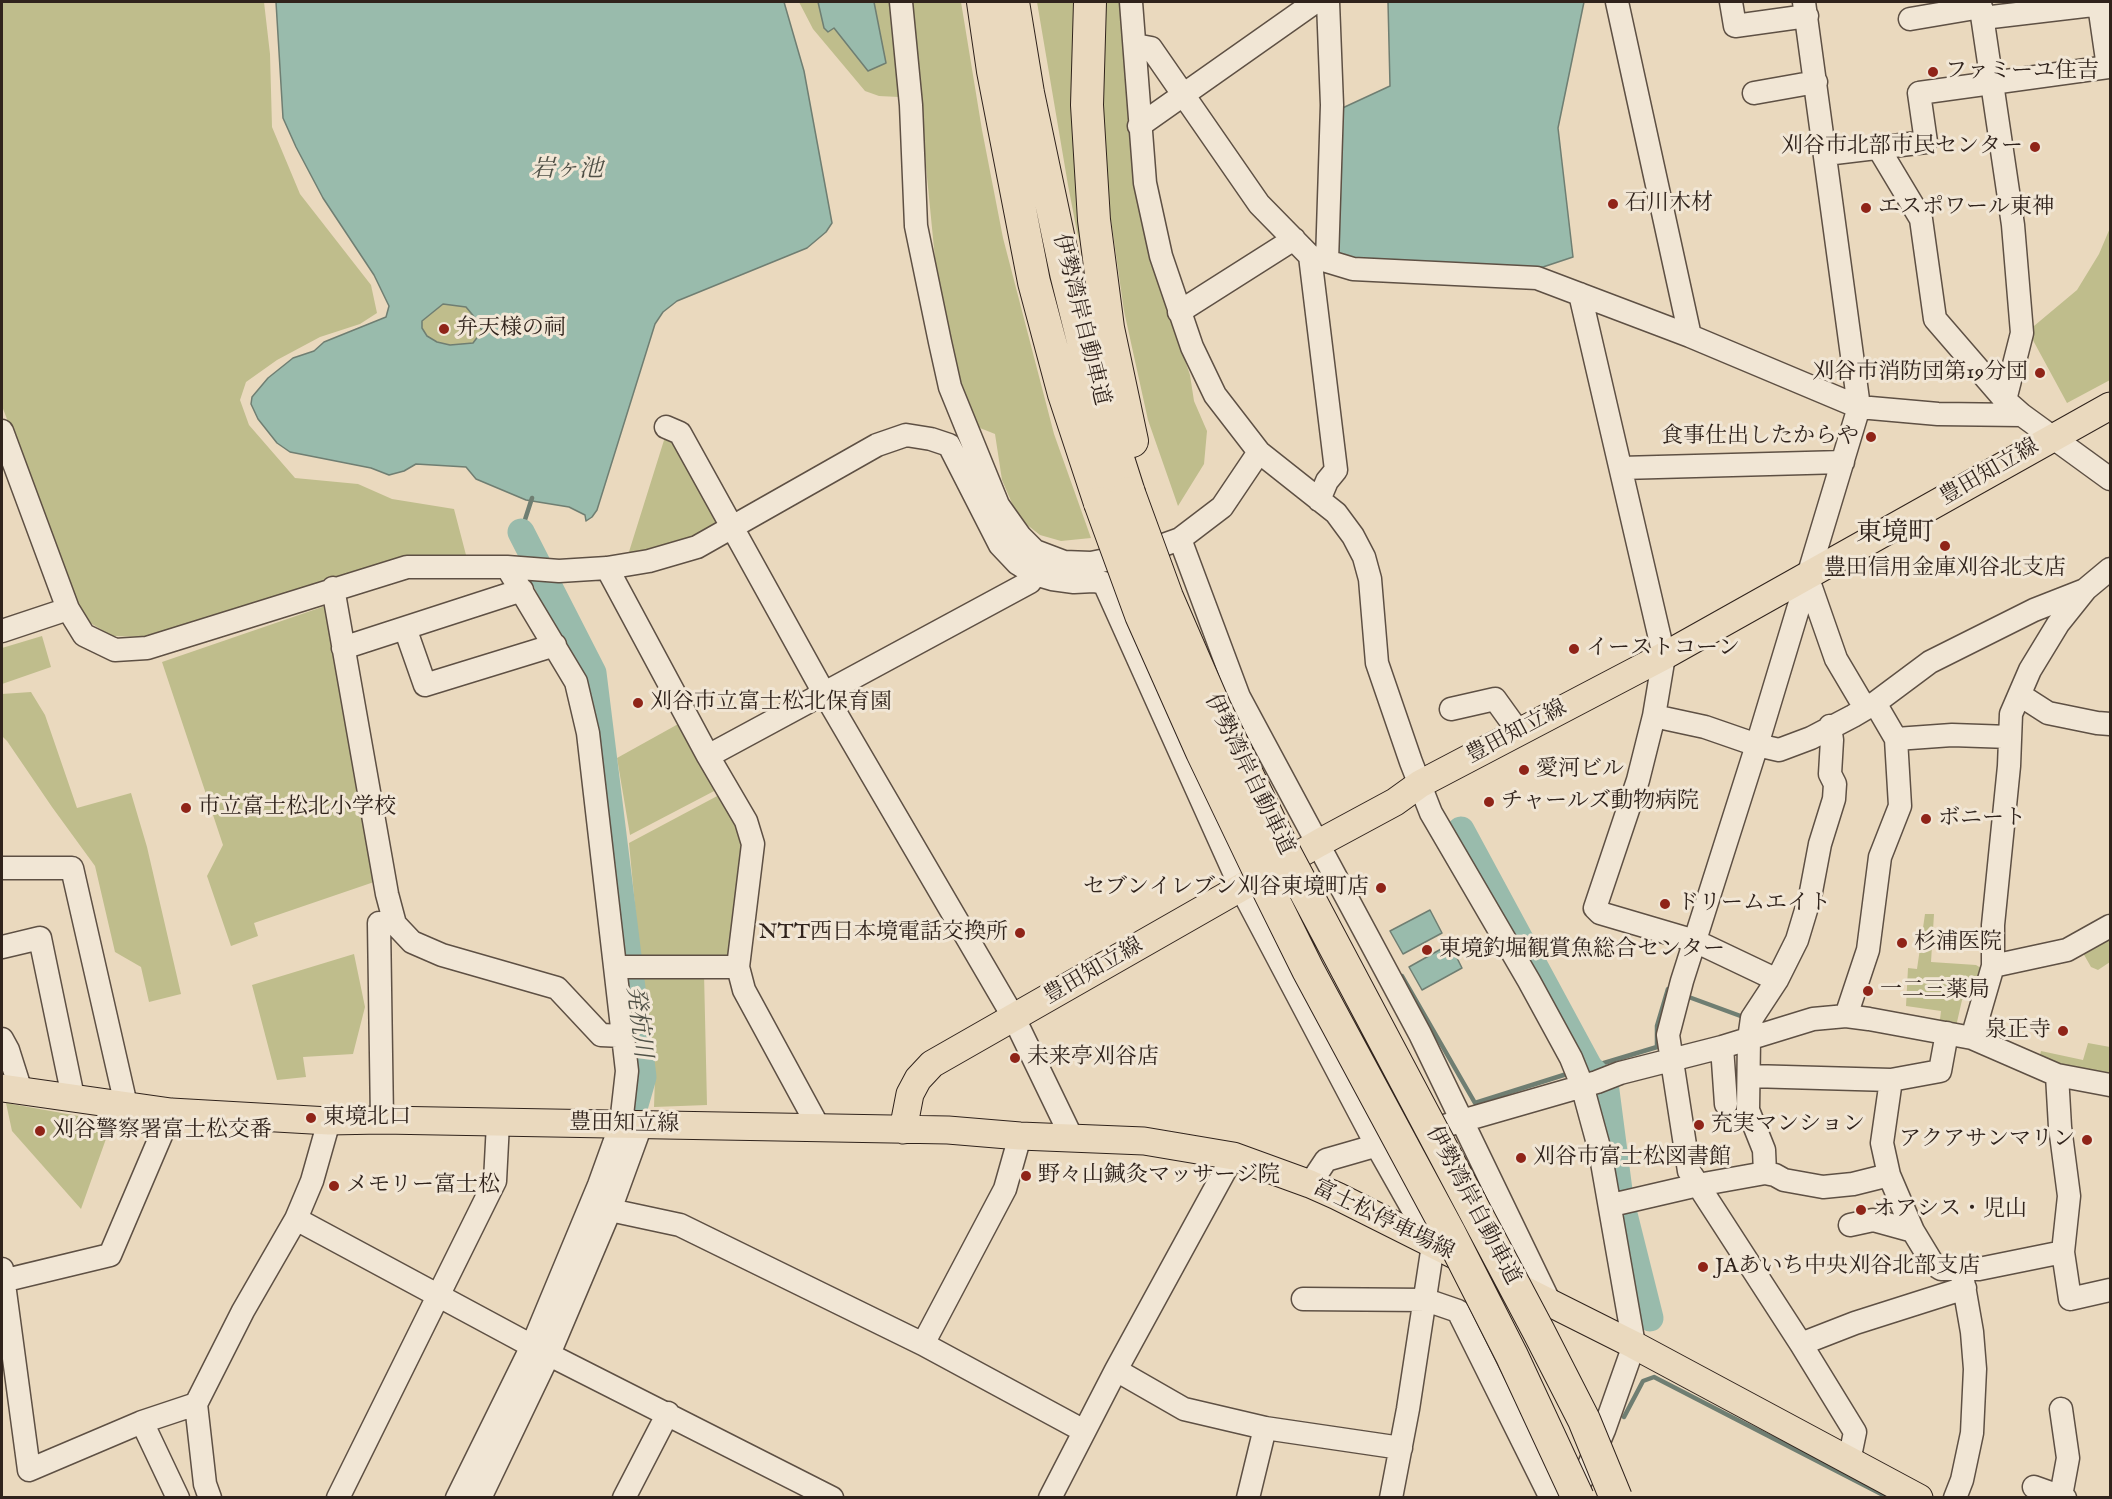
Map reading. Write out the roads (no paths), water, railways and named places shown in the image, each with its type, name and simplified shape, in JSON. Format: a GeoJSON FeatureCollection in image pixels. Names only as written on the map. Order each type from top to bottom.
{"type":"FeatureCollection","features":[{"type":"Feature","properties":{"kind":"highway","name":"伊勢湾岸自動車道"},"geometry":{"type":"LineString","coordinates":[[982,2],[1034,282],[1064,394],[1100,503],[1141,615],[1259,872],[1308,970],[1449,1232],[1512,1356],[1578,1497]]}},
{"type":"Feature","properties":{"kind":"highway","name":"伊勢湾岸自動車道"},"geometry":{"type":"LineString","coordinates":[[1013,2],[1028,93],[1066,273],[1092,377],[1137,492],[1167,597],[1216,710],[1284,851],[1549,1351],[1584,1420],[1616,1497]]}},
{"type":"Feature","properties":{"kind":"highway"},"geometry":{"type":"LineString","coordinates":[[1090,2],[1087,105],[1094,220],[1108,328],[1128,427],[1137,492]]}},
{"type":"Feature","properties":{"kind":"main road","name":"豊田知立線"},"geometry":{"type":"LineString","coordinates":[[11,1089],[171,1112],[329,1121],[382,1120],[903,1130],[910,1094],[918,1079],[932,1064],[1395,802],[1420,784],[1664,656],[2110,406]]}},
{"type":"Feature","properties":{"kind":"main road","name":"富士松停車場線"},"geometry":{"type":"LineString","coordinates":[[903,1130],[948,1130],[1020,1136],[1144,1141],[1233,1156],[1310,1184],[1550,1303],[1634,1345],[1920,1497]]}},
{"type":"Feature","properties":{"kind":"street"},"geometry":{"type":"LineString","coordinates":[[901,2],[911,105],[916,226],[921,259],[950,387],[998,505],[1020,536],[1035,551],[1064,562],[1091,563],[1141,554],[1180,539],[1222,507],[1259,452]]}},
{"type":"Feature","properties":{"kind":"street"},"geometry":{"type":"LineString","coordinates":[[1131,2],[1145,183],[1161,256],[1192,347],[1215,395],[1259,452],[1336,513],[1353,536],[1364,557],[1370,579],[1377,663],[1389,702],[1431,813],[1529,981],[1571,1059],[1590,1083],[1600,1151],[1620,1202],[1634,1345],[1604,1430],[1586,1472],[1570,1497]]}},
{"type":"Feature","properties":{"kind":"street"},"geometry":{"type":"LineString","coordinates":[[1139,126],[1315,2]]}},
{"type":"Feature","properties":{"kind":"street"},"geometry":{"type":"LineString","coordinates":[[1319,500],[1327,481],[1336,470],[1318,259],[1332,105],[1328,2]]}},
{"type":"Feature","properties":{"kind":"street"},"geometry":{"type":"LineString","coordinates":[[1617,2],[1690,336]]}},
{"type":"Feature","properties":{"kind":"street"},"geometry":{"type":"LineString","coordinates":[[1731,2],[1735,26],[1805,9],[1859,407],[1758,745],[1682,981],[1668,1035],[1689,1171],[1855,1432],[1849,1461]]}},
{"type":"Feature","properties":{"kind":"street"},"geometry":{"type":"LineString","coordinates":[[1826,154],[1926,142],[1920,93],[2108,68],[2105,4],[1981,9],[1910,19]]}},
{"type":"Feature","properties":{"kind":"street"},"geometry":{"type":"LineString","coordinates":[[1981,9],[2013,225],[2022,333],[2013,407]]}},
{"type":"Feature","properties":{"kind":"street"},"geometry":{"type":"LineString","coordinates":[[1135,45],[1151,48],[1259,204],[1318,259],[1353,269],[1537,278],[1690,336],[1859,407],[1938,414],[2013,407]]}},
{"type":"Feature","properties":{"kind":"street"},"geometry":{"type":"LineString","coordinates":[[1754,93],[1816,82]]}},
{"type":"Feature","properties":{"kind":"street"},"geometry":{"type":"LineString","coordinates":[[1879,149],[1921,219],[1935,319],[2013,407],[2110,479]]}},
{"type":"Feature","properties":{"kind":"street"},"geometry":{"type":"LineString","coordinates":[[1179,312],[1294,239]]}},
{"type":"Feature","properties":{"kind":"street"},"geometry":{"type":"LineString","coordinates":[[1580,294],[1664,656],[1654,716],[1638,780],[1595,908],[1599,913],[1695,941],[1777,980]]}},
{"type":"Feature","properties":{"kind":"street"},"geometry":{"type":"LineString","coordinates":[[666,427],[680,433],[824,693],[1014,1018],[1072,1138]]}},
{"type":"Feature","properties":{"kind":"street"},"geometry":{"type":"LineString","coordinates":[[3,441],[68,609],[84,635],[115,650],[147,648],[333,588],[407,567],[507,567],[559,571],[607,568],[649,561],[697,547],[877,445],[906,435],[949,445],[999,545],[1017,563],[1035,574],[1052,579],[1074,582],[1094,580],[1104,583],[1241,888],[1377,1146],[1433,1245],[1426,1300],[1391,1497]]}},
{"type":"Feature","properties":{"kind":"street"},"geometry":{"type":"LineString","coordinates":[[1620,468],[1843,462]]}},
{"type":"Feature","properties":{"kind":"street"},"geometry":{"type":"LineString","coordinates":[[1180,539],[1239,697],[1420,1034],[1550,1303]]}},
{"type":"Feature","properties":{"kind":"street"},"geometry":{"type":"LineString","coordinates":[[457,1497],[541,1350],[610,1210],[642,1125],[627,1071],[588,733],[576,682],[507,567]]}},
{"type":"Feature","properties":{"kind":"street"},"geometry":{"type":"LineString","coordinates":[[607,568],[708,756],[746,821],[753,844],[738,968],[744,990],[819,1128]]}},
{"type":"Feature","properties":{"kind":"street"},"geometry":{"type":"LineString","coordinates":[[1972,1038],[1993,966],[1993,925],[2011,714],[2030,670],[2058,624],[2086,589],[2110,569]]}},
{"type":"Feature","properties":{"kind":"street"},"geometry":{"type":"LineString","coordinates":[[708,756],[1029,582],[1035,574]]}},
{"type":"Feature","properties":{"kind":"street"},"geometry":{"type":"LineString","coordinates":[[1807,576],[1836,659],[1896,739],[1900,806],[1880,857],[1868,950],[1846,1016]]}},
{"type":"Feature","properties":{"kind":"street"},"geometry":{"type":"LineString","coordinates":[[333,588],[387,894],[395,924],[412,942],[442,955],[557,988],[601,1035],[623,1036]]}},
{"type":"Feature","properties":{"kind":"street"},"geometry":{"type":"LineString","coordinates":[[1654,716],[1705,727],[1779,750],[1811,738],[1870,705],[1930,662],[2034,610],[2086,589]]}},
{"type":"Feature","properties":{"kind":"street"},"geometry":{"type":"LineString","coordinates":[[343,648],[522,590]]}},
{"type":"Feature","properties":{"kind":"street"},"geometry":{"type":"LineString","coordinates":[[2,631],[68,609]]}},
{"type":"Feature","properties":{"kind":"street"},"geometry":{"type":"LineString","coordinates":[[405,628],[425,686],[555,645]]}},
{"type":"Feature","properties":{"kind":"street"},"geometry":{"type":"LineString","coordinates":[[2020,695],[2048,713],[2110,724]]}},
{"type":"Feature","properties":{"kind":"street"},"geometry":{"type":"LineString","coordinates":[[1451,709],[1495,699],[1518,731]]}},
{"type":"Feature","properties":{"kind":"street"},"geometry":{"type":"LineString","coordinates":[[1765,1173],[1764,1150],[1748,1110],[1749,1039],[1752,1018],[1777,980],[1797,940],[1810,897],[1820,844],[1834,799],[1835,784],[1830,774],[1832,740],[1830,726]]}},
{"type":"Feature","properties":{"kind":"street"},"geometry":{"type":"LineString","coordinates":[[1896,739],[1952,735],[2010,737]]}},
{"type":"Feature","properties":{"kind":"street"},"geometry":{"type":"LineString","coordinates":[[2,868],[72,868],[126,1105]]}},
{"type":"Feature","properties":{"kind":"street"},"geometry":{"type":"LineString","coordinates":[[379,923],[382,1120]]}},
{"type":"Feature","properties":{"kind":"street"},"geometry":{"type":"LineString","coordinates":[[1993,966],[2067,950],[2110,926]]}},
{"type":"Feature","properties":{"kind":"street"},"geometry":{"type":"LineString","coordinates":[[2,947],[40,938],[73,1097]]}},
{"type":"Feature","properties":{"kind":"street"},"geometry":{"type":"LineString","coordinates":[[616,967],[738,968]]}},
{"type":"Feature","properties":{"kind":"street"},"geometry":{"type":"LineString","coordinates":[[1310,1184],[1326,1160],[1461,1122],[1620,1073],[1722,1047],[1813,1019],[1846,1016],[1869,1018],[1972,1038],[2057,1075],[2110,1085]]}},
{"type":"Feature","properties":{"kind":"street"},"geometry":{"type":"LineString","coordinates":[[1750,1076],[1891,1080],[1940,1071],[1947,1033]]}},
{"type":"Feature","properties":{"kind":"street"},"geometry":{"type":"LineString","coordinates":[[2,1039],[8,1050],[11,1089]]}},
{"type":"Feature","properties":{"kind":"street"},"geometry":{"type":"LineString","coordinates":[[1722,1047],[1726,1104]]}},
{"type":"Feature","properties":{"kind":"street"},"geometry":{"type":"LineString","coordinates":[[2057,1075],[2060,1127],[2069,1196],[2063,1252],[2070,1299],[2110,1290]]}},
{"type":"Feature","properties":{"kind":"street"},"geometry":{"type":"LineString","coordinates":[[1891,1080],[1882,1143],[1889,1175],[1913,1231],[1933,1264],[1963,1279]]}},
{"type":"Feature","properties":{"kind":"street"},"geometry":{"type":"LineString","coordinates":[[171,1112],[110,1255],[2,1277],[29,1470],[142,1422],[196,1404]]}},
{"type":"Feature","properties":{"kind":"street"},"geometry":{"type":"LineString","coordinates":[[210,1497],[206,1484],[196,1404],[243,1311],[296,1219],[312,1181],[329,1121]]}},
{"type":"Feature","properties":{"kind":"street"},"geometry":{"type":"LineString","coordinates":[[338,1497],[495,1181],[498,1123]]}},
{"type":"Feature","properties":{"kind":"street"},"geometry":{"type":"LineString","coordinates":[[480,1497],[541,1350],[599,1185],[642,1125]]}},
{"type":"Feature","properties":{"kind":"street"},"geometry":{"type":"LineString","coordinates":[[923,1344],[1005,1189],[1020,1136]]}},
{"type":"Feature","properties":{"kind":"street"},"geometry":{"type":"LineString","coordinates":[[1050,1497],[1116,1370],[1233,1156]]}},
{"type":"Feature","properties":{"kind":"street"},"geometry":{"type":"LineString","coordinates":[[1620,1202],[1765,1173],[1784,1180],[1823,1187],[1853,1184],[1889,1175]]}},
{"type":"Feature","properties":{"kind":"street"},"geometry":{"type":"LineString","coordinates":[[610,1210],[680,1225],[923,1344],[1084,1431]]}},
{"type":"Feature","properties":{"kind":"street"},"geometry":{"type":"LineString","coordinates":[[296,1219],[541,1350],[832,1497]]}},
{"type":"Feature","properties":{"kind":"street"},"geometry":{"type":"LineString","coordinates":[[1850,1225],[1873,1220],[1913,1231]]}},
{"type":"Feature","properties":{"kind":"street"},"geometry":{"type":"LineString","coordinates":[[1801,1344],[1963,1279],[1979,1269],[2063,1252]]}},
{"type":"Feature","properties":{"kind":"street"},"geometry":{"type":"LineString","coordinates":[[1955,1497],[1962,1480],[1973,1422],[1975,1369],[1963,1279]]}},
{"type":"Feature","properties":{"kind":"street"},"geometry":{"type":"LineString","coordinates":[[1304,1299],[1426,1300],[1458,1311],[1551,1497]]}},
{"type":"Feature","properties":{"kind":"street"},"geometry":{"type":"LineString","coordinates":[[1116,1370],[1184,1409],[1265,1428],[1401,1448]]}},
{"type":"Feature","properties":{"kind":"street"},"geometry":{"type":"LineString","coordinates":[[2034,1487],[2063,1497],[2068,1458],[2061,1408]]}},
{"type":"Feature","properties":{"kind":"street"},"geometry":{"type":"LineString","coordinates":[[624,1497],[668,1413]]}},
{"type":"Feature","properties":{"kind":"street"},"geometry":{"type":"LineString","coordinates":[[142,1422],[178,1497]]}},
{"type":"Feature","properties":{"kind":"street"},"geometry":{"type":"LineString","coordinates":[[1248,1497],[1265,1428]]}},
{"type":"Feature","properties":{"kind":"water","name":"岩ヶ池"},"geometry":{"type":"Polygon","coordinates":[[[276,2],[784,2],[804,71],[832,223],[826,232],[807,248],[677,301],[663,312],[655,324],[597,510],[586,521],[585,515],[569,507],[526,500],[476,479],[466,467],[416,464],[404,471],[389,475],[371,468],[290,452],[277,443],[258,419],[251,404],[252,397],[268,378],[293,358],[314,351],[324,342],[386,317],[389,306],[374,275],[323,198],[283,118],[276,2]],[[443,304],[422,321],[422,328],[427,336],[437,342],[450,345],[473,343],[482,331],[466,307],[443,304]]]}},
{"type":"Feature","properties":{"kind":"water"},"geometry":{"type":"Polygon","coordinates":[[[818,2],[874,2],[886,63],[868,71],[834,28],[828,32],[824,28],[818,2]]]}},
{"type":"Feature","properties":{"kind":"water"},"geometry":{"type":"Polygon","coordinates":[[[1388,2],[1584,2],[1558,128],[1573,257],[1540,268],[1372,265],[1332,252],[1336,111],[1390,86],[1388,2]]]}},
{"type":"Feature","properties":{"kind":"water"},"geometry":{"type":"Polygon","coordinates":[[[1430,910],[1442,933],[1403,954],[1390,931],[1430,910]]]}},
{"type":"Feature","properties":{"kind":"water"},"geometry":{"type":"Polygon","coordinates":[[[1450,944],[1462,968],[1422,990],[1409,967],[1450,944]]]}},
{"type":"Feature","properties":{"kind":"waterway"},"geometry":{"type":"LineString","coordinates":[[521,532],[532,498]]}},
{"type":"Feature","properties":{"kind":"waterway","name":"発杭川"},"geometry":{"type":"LineString","coordinates":[[521,532],[593,673],[643,1077],[624,1143]]}},
{"type":"Feature","properties":{"kind":"waterway"},"geometry":{"type":"LineString","coordinates":[[1461,830],[1589,1067],[1605,1083],[1620,1198],[1650,1318]]}},
{"type":"Feature","properties":{"kind":"waterway"},"geometry":{"type":"LineString","coordinates":[[1402,976],[1475,1103],[1570,1073]]}},
{"type":"Feature","properties":{"kind":"waterway"},"geometry":{"type":"LineString","coordinates":[[1584,1069],[1657,1047],[1657,1026],[1668,989]]}},
{"type":"Feature","properties":{"kind":"waterway"},"geometry":{"type":"LineString","coordinates":[[1686,996],[1746,1018]]}},
{"type":"Feature","properties":{"kind":"waterway"},"geometry":{"type":"LineString","coordinates":[[1624,1417],[1643,1381],[1654,1377],[1889,1498]]}},
{"type":"Feature","properties":{"kind":"place","name":"ファミーユ住吉"},"geometry":{"type":"Point","coordinates":[1933,72]}},
{"type":"Feature","properties":{"kind":"place","name":"刈谷市北部市民センター"},"geometry":{"type":"Point","coordinates":[2035,147]}},
{"type":"Feature","properties":{"kind":"place","name":"石川木材"},"geometry":{"type":"Point","coordinates":[1613,204]}},
{"type":"Feature","properties":{"kind":"place","name":"エスポワール東神"},"geometry":{"type":"Point","coordinates":[1866,208]}},
{"type":"Feature","properties":{"kind":"place","name":"弁天様の祠"},"geometry":{"type":"Point","coordinates":[444,329]}},
{"type":"Feature","properties":{"kind":"place","name":"刈谷市消防団第19分団"},"geometry":{"type":"Point","coordinates":[2040,373]}},
{"type":"Feature","properties":{"kind":"place","name":"食事仕出したからや"},"geometry":{"type":"Point","coordinates":[1871,437]}},
{"type":"Feature","properties":{"kind":"place","name":"豊田信用金庫刈谷北支店"},"geometry":{"type":"Point","coordinates":[1945,546]}},
{"type":"Feature","properties":{"kind":"place","name":"イーストコーン"},"geometry":{"type":"Point","coordinates":[1574,649]}},
{"type":"Feature","properties":{"kind":"place","name":"刈谷市立富士松北保育園"},"geometry":{"type":"Point","coordinates":[638,703]}},
{"type":"Feature","properties":{"kind":"place","name":"愛河ビル"},"geometry":{"type":"Point","coordinates":[1524,770]}},
{"type":"Feature","properties":{"kind":"place","name":"チャールズ動物病院"},"geometry":{"type":"Point","coordinates":[1489,802]}},
{"type":"Feature","properties":{"kind":"place","name":"市立富士松北小学校"},"geometry":{"type":"Point","coordinates":[186,808]}},
{"type":"Feature","properties":{"kind":"place","name":"ボニート"},"geometry":{"type":"Point","coordinates":[1926,819]}},
{"type":"Feature","properties":{"kind":"place","name":"セブンイレブン刈谷東境町店"},"geometry":{"type":"Point","coordinates":[1381,888]}},
{"type":"Feature","properties":{"kind":"place","name":"ドリームエイト"},"geometry":{"type":"Point","coordinates":[1665,904]}},
{"type":"Feature","properties":{"kind":"place","name":"NTT西日本境電話交換所"},"geometry":{"type":"Point","coordinates":[1020,933]}},
{"type":"Feature","properties":{"kind":"place","name":"杉浦医院"},"geometry":{"type":"Point","coordinates":[1902,943]}},
{"type":"Feature","properties":{"kind":"place","name":"東境釣堀観賞魚総合センター"},"geometry":{"type":"Point","coordinates":[1427,950]}},
{"type":"Feature","properties":{"kind":"place","name":"一二三薬局"},"geometry":{"type":"Point","coordinates":[1868,991]}},
{"type":"Feature","properties":{"kind":"place","name":"泉正寺"},"geometry":{"type":"Point","coordinates":[2063,1031]}},
{"type":"Feature","properties":{"kind":"place","name":"未来亭刈谷店"},"geometry":{"type":"Point","coordinates":[1015,1058]}},
{"type":"Feature","properties":{"kind":"place","name":"東境北口"},"geometry":{"type":"Point","coordinates":[311,1118]}},
{"type":"Feature","properties":{"kind":"place","name":"充実マンション"},"geometry":{"type":"Point","coordinates":[1699,1125]}},
{"type":"Feature","properties":{"kind":"place","name":"刈谷警察署富士松交番"},"geometry":{"type":"Point","coordinates":[40,1131]}},
{"type":"Feature","properties":{"kind":"place","name":"アクアサンマリン"},"geometry":{"type":"Point","coordinates":[2087,1140]}},
{"type":"Feature","properties":{"kind":"place","name":"刈谷市富士松図書館"},"geometry":{"type":"Point","coordinates":[1521,1158]}},
{"type":"Feature","properties":{"kind":"place","name":"野々山鍼灸マッサージ院"},"geometry":{"type":"Point","coordinates":[1026,1176]}},
{"type":"Feature","properties":{"kind":"place","name":"メモリー富士松"},"geometry":{"type":"Point","coordinates":[334,1186]}},
{"type":"Feature","properties":{"kind":"place","name":"オアシス・児山"},"geometry":{"type":"Point","coordinates":[1861,1210]}},
{"type":"Feature","properties":{"kind":"place","name":"JAあいち中央刈谷北部支店"},"geometry":{"type":"Point","coordinates":[1703,1267]}},
{"type":"Feature","properties":{"kind":"district","name":"東境町"},"geometry":{"type":"Point","coordinates":[1895,535]}}]}
